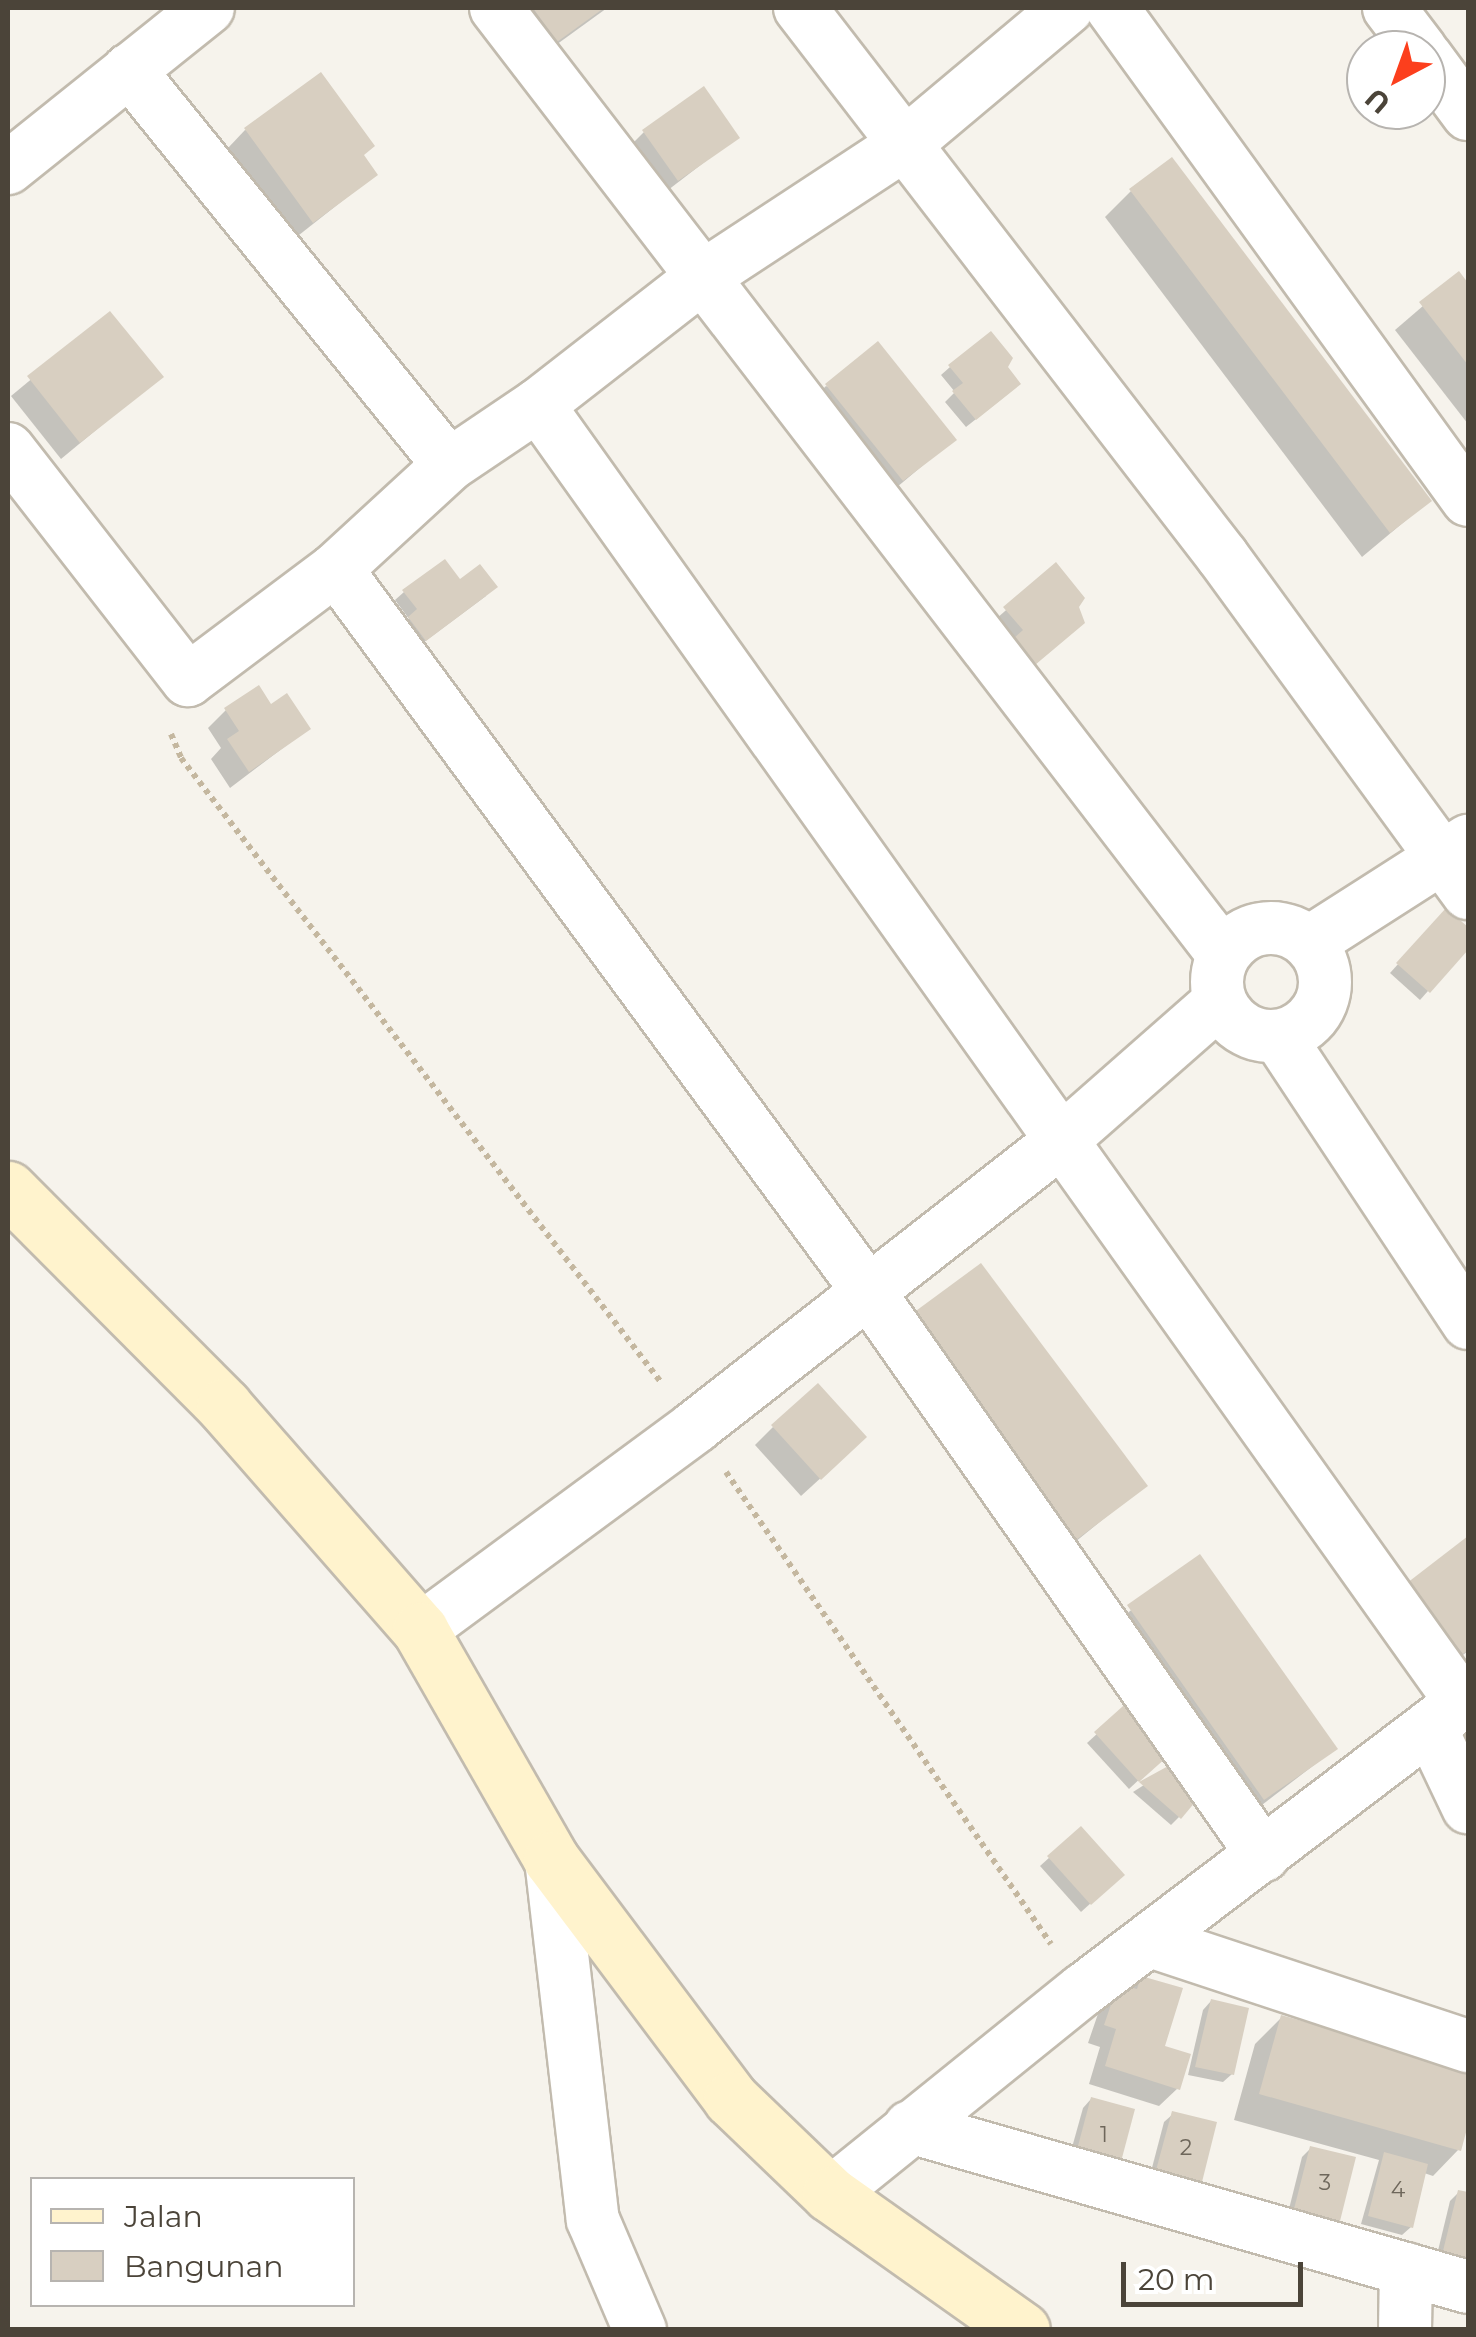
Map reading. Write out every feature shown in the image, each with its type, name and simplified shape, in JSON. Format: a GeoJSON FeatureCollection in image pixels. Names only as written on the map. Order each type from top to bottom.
{"type":"FeatureCollection","features":[{"type":"Feature","properties":{"kind":"main road"},"geometry":{"type":"LineString","coordinates":[[8,1188],[224,1406],[420,1630],[551,1860],[731,2099],[830,2194],[1022,2330]]}},
{"type":"Feature","properties":{"kind":"street"},"geometry":{"type":"LineString","coordinates":[[8,168],[208,8]]}},
{"type":"Feature","properties":{"kind":"street"},"geometry":{"type":"LineString","coordinates":[[420,1630],[695,1427],[1064,1139],[1221,978],[1240,936],[1264,928],[1288,930],[1310,942],[1323,963],[1326,988],[1319,1010],[1302,1028],[1279,1038],[1254,1035],[1221,978],[704,276],[496,8]]}},
{"type":"Feature","properties":{"kind":"street"},"geometry":{"type":"LineString","coordinates":[[800,8],[1460,864],[1310,942]]}},
{"type":"Feature","properties":{"kind":"street"},"geometry":{"type":"LineString","coordinates":[[8,449],[188,680],[336,568],[448,466],[538,406],[704,276],[905,144],[1068,8]]}},
{"type":"Feature","properties":{"kind":"street"},"geometry":{"type":"LineString","coordinates":[[1112,8],[1468,500]]}},
{"type":"Feature","properties":{"kind":"street"},"geometry":{"type":"LineString","coordinates":[[1388,8],[1405,30]]}},
{"type":"Feature","properties":{"kind":"street"},"geometry":{"type":"LineString","coordinates":[[129,70],[448,466]]}},
{"type":"Feature","properties":{"kind":"street"},"geometry":{"type":"LineString","coordinates":[[1446,84],[1468,114]]}},
{"type":"Feature","properties":{"kind":"street"},"geometry":{"type":"LineString","coordinates":[[538,406],[1064,1139],[1454,1710],[1468,1806]]}},
{"type":"Feature","properties":{"kind":"street"},"geometry":{"type":"LineString","coordinates":[[336,568],[868,1291],[1263,1855]]}},
{"type":"Feature","properties":{"kind":"street"},"geometry":{"type":"LineString","coordinates":[[1279,1038],[1468,1323]]}},
{"type":"Feature","properties":{"kind":"street"},"geometry":{"type":"LineString","coordinates":[[830,2194],[1082,1990],[1454,1710]]}},
{"type":"Feature","properties":{"kind":"street"},"geometry":{"type":"LineString","coordinates":[[551,1860],[593,2220],[640,2330]]}},
{"type":"Feature","properties":{"kind":"street"},"geometry":{"type":"LineString","coordinates":[[1150,1940],[1468,2046]]}},
{"type":"Feature","properties":{"kind":"street"},"geometry":{"type":"LineString","coordinates":[[910,2127],[1468,2286]]}},
{"type":"Feature","properties":{"kind":"street"},"geometry":{"type":"LineString","coordinates":[[1405,2330],[1406,2268]]}},
{"type":"Feature","properties":{"kind":"path"},"geometry":{"type":"LineString","coordinates":[[188,680],[175,704],[171,734],[181,758],[695,1427],[1082,1990]]}},
{"type":"Feature","properties":{"kind":"building"},"geometry":{"type":"Polygon","coordinates":[[[533,8],[604,8],[557,42],[533,8]]]}},
{"type":"Feature","properties":{"kind":"building"},"geometry":{"type":"Polygon","coordinates":[[[321,72],[375,146],[364,155],[378,175],[313,223],[244,128],[321,72]]]}},
{"type":"Feature","properties":{"kind":"building"},"geometry":{"type":"Polygon","coordinates":[[[704,86],[740,138],[678,181],[642,130],[704,86]]]}},
{"type":"Feature","properties":{"kind":"building"},"geometry":{"type":"Polygon","coordinates":[[[1172,157],[1432,501],[1390,533],[1129,189],[1172,157]]]}},
{"type":"Feature","properties":{"kind":"building"},"geometry":{"type":"Polygon","coordinates":[[[1459,271],[1468,283],[1468,365],[1419,302],[1459,271]]]}},
{"type":"Feature","properties":{"kind":"building"},"geometry":{"type":"Polygon","coordinates":[[[110,311],[164,377],[80,443],[27,376],[110,311]]]}},
{"type":"Feature","properties":{"kind":"building"},"geometry":{"type":"Polygon","coordinates":[[[991,331],[1013,358],[1008,367],[1021,384],[976,420],[952,391],[963,383],[948,365],[991,331]]]}},
{"type":"Feature","properties":{"kind":"building"},"geometry":{"type":"Polygon","coordinates":[[[878,341],[957,440],[903,481],[825,384],[878,341]]]}},
{"type":"Feature","properties":{"kind":"building"},"geometry":{"type":"Polygon","coordinates":[[[445,559],[460,579],[480,564],[498,587],[426,641],[408,617],[417,609],[402,590],[445,559]]]}},
{"type":"Feature","properties":{"kind":"building"},"geometry":{"type":"Polygon","coordinates":[[[1056,562],[1085,598],[1079,607],[1085,623],[1035,665],[1014,638],[1023,630],[1003,607],[1056,562]]]}},
{"type":"Feature","properties":{"kind":"building"},"geometry":{"type":"Polygon","coordinates":[[[259,685],[271,704],[287,693],[311,729],[249,772],[227,739],[239,731],[224,708],[259,685]]]}},
{"type":"Feature","properties":{"kind":"building"},"geometry":{"type":"Polygon","coordinates":[[[1446,908],[1468,927],[1468,950],[1430,993],[1396,963],[1446,908]]]}},
{"type":"Feature","properties":{"kind":"building"},"geometry":{"type":"Polygon","coordinates":[[[981,1263],[1148,1486],[1076,1540],[909,1316],[981,1263]]]}},
{"type":"Feature","properties":{"kind":"building"},"geometry":{"type":"Polygon","coordinates":[[[818,1383],[867,1437],[821,1480],[771,1425],[818,1383]]]}},
{"type":"Feature","properties":{"kind":"building"},"geometry":{"type":"Polygon","coordinates":[[[1468,1536],[1468,1650],[1463,1654],[1407,1583],[1468,1536]]]}},
{"type":"Feature","properties":{"kind":"building"},"geometry":{"type":"Polygon","coordinates":[[[1200,1554],[1338,1749],[1264,1800],[1127,1605],[1200,1554]]]}},
{"type":"Feature","properties":{"kind":"building"},"geometry":{"type":"Polygon","coordinates":[[[1132,1698],[1177,1748],[1139,1782],[1094,1732],[1132,1698]]]}},
{"type":"Feature","properties":{"kind":"building"},"geometry":{"type":"Polygon","coordinates":[[[1181,1759],[1201,1795],[1181,1819],[1139,1782],[1181,1759]]]}},
{"type":"Feature","properties":{"kind":"building"},"geometry":{"type":"Polygon","coordinates":[[[1081,1826],[1125,1875],[1091,1905],[1047,1856],[1081,1826]]]}},
{"type":"Feature","properties":{"kind":"building"},"geometry":{"type":"Polygon","coordinates":[[[1141,1976],[1183,1988],[1165,2046],[1191,2054],[1180,2090],[1105,2066],[1116,2029],[1104,2025],[1118,1984],[1137,1989],[1141,1976]]]}},
{"type":"Feature","properties":{"kind":"building"},"geometry":{"type":"Polygon","coordinates":[[[1211,1999],[1249,2008],[1234,2075],[1195,2067],[1211,1999]]]}},
{"type":"Feature","properties":{"kind":"building"},"geometry":{"type":"Polygon","coordinates":[[[1281,2015],[1468,2068],[1468,2125],[1461,2151],[1259,2094],[1281,2015]]]}},
{"type":"Feature","properties":{"kind":"building"},"geometry":{"type":"Polygon","coordinates":[[[1091,2097],[1135,2109],[1118,2173],[1074,2161],[1091,2097]]]}},
{"type":"Feature","properties":{"kind":"building"},"geometry":{"type":"Polygon","coordinates":[[[1172,2111],[1217,2122],[1201,2186],[1155,2174],[1172,2111]]]}},
{"type":"Feature","properties":{"kind":"building"},"geometry":{"type":"Polygon","coordinates":[[[1310,2146],[1356,2157],[1340,2221],[1294,2209],[1310,2146]]]}},
{"type":"Feature","properties":{"kind":"building"},"geometry":{"type":"Polygon","coordinates":[[[1384,2152],[1428,2164],[1413,2228],[1368,2216],[1384,2152]]]}},
{"type":"Feature","properties":{"kind":"building"},"geometry":{"type":"Polygon","coordinates":[[[1458,2190],[1468,2192],[1468,2261],[1442,2255],[1458,2190]]]}}]}
